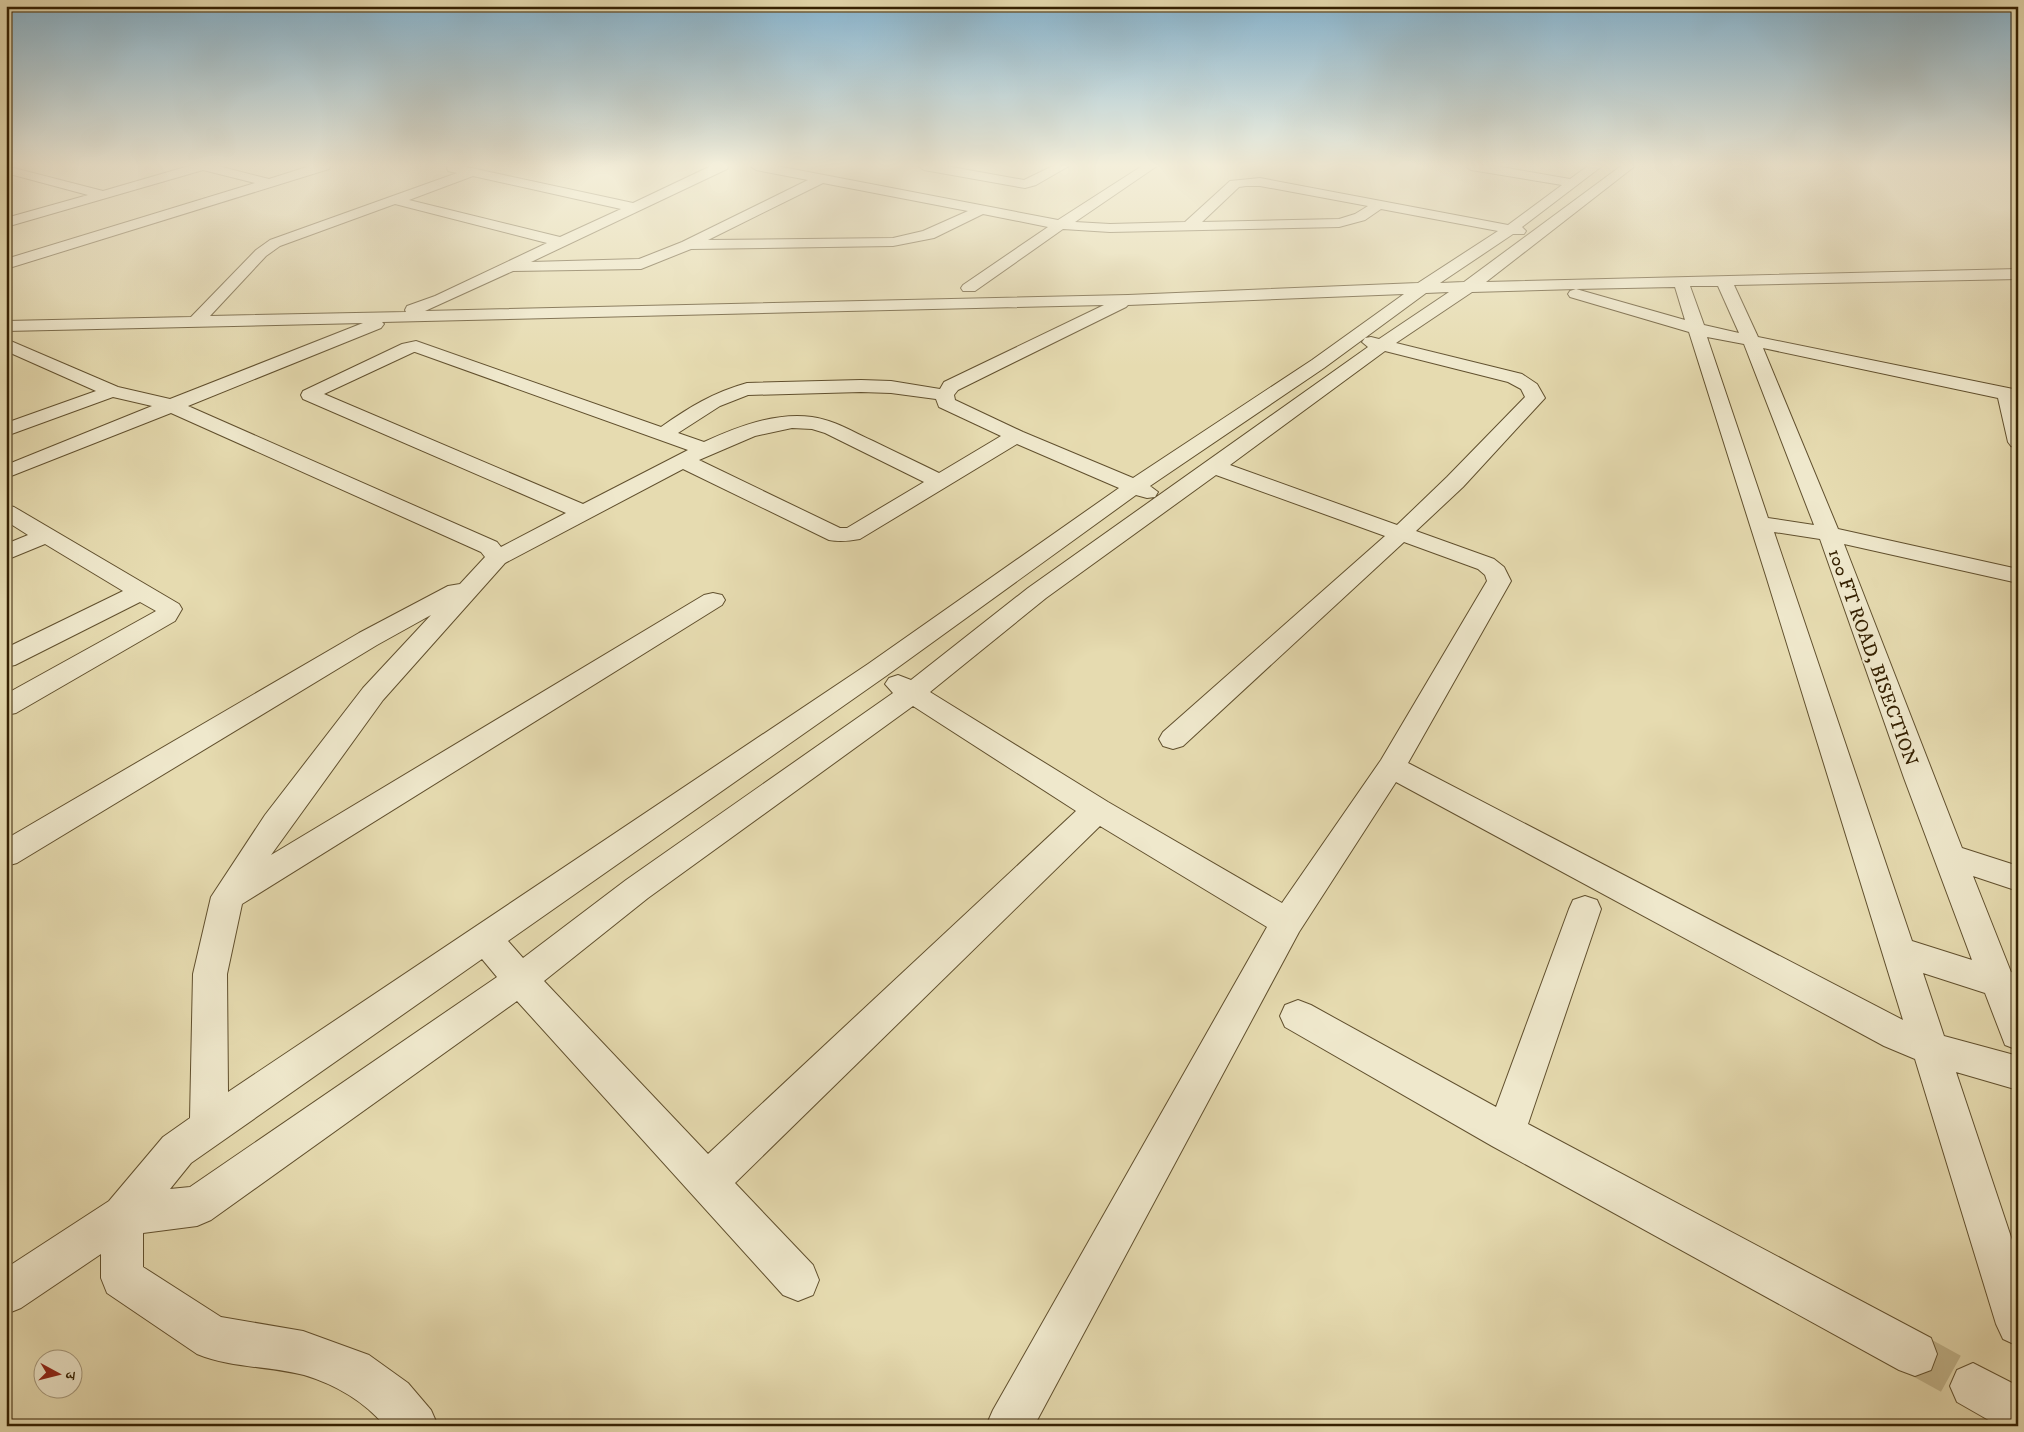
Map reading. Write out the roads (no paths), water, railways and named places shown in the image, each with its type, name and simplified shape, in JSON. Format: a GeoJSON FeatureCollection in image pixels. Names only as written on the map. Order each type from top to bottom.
{"type":"FeatureCollection","features":[{"type":"Feature","properties":{"kind":"street"},"geometry":{"type":"LineString","coordinates":[[6,264],[108,233]]}},
{"type":"Feature","properties":{"kind":"street"},"geometry":{"type":"LineString","coordinates":[[195,322],[261,253],[275,243],[303,233]]}},
{"type":"Feature","properties":{"kind":"street"},"geometry":{"type":"LineString","coordinates":[[525,233],[561,242]]}},
{"type":"Feature","properties":{"kind":"street"},"geometry":{"type":"LineString","coordinates":[[6,472],[170,405],[441,299],[580,233]]}},
{"type":"Feature","properties":{"kind":"street"},"geometry":{"type":"LineString","coordinates":[[509,267],[641,264],[712,233]]}},
{"type":"Feature","properties":{"kind":"street"},"geometry":{"type":"LineString","coordinates":[[687,245],[884,242],[917,239],[936,233]]}},
{"type":"Feature","properties":{"kind":"street"},"geometry":{"type":"LineString","coordinates":[[968,288],[1050,233]]}},
{"type":"Feature","properties":{"kind":"street"},"geometry":{"type":"LineString","coordinates":[[6,1293],[123,1215],[177,1150],[209,1126],[484,936],[876,670],[1134,487],[1354,337],[1429,283],[1505,233]]}},
{"type":"Feature","properties":{"kind":"street"},"geometry":{"type":"LineString","coordinates":[[1528,233],[1538,235]]}},
{"type":"Feature","properties":{"kind":"street"},"geometry":{"type":"LineString","coordinates":[[123,1215],[196,1206],[520,980],[637,889],[912,693],[1037,593],[1382,345],[1476,282],[1541,233]]}},
{"type":"Feature","properties":{"kind":"street"},"geometry":{"type":"LineString","coordinates":[[22,244],[45,252]]}},
{"type":"Feature","properties":{"kind":"street"},"geometry":{"type":"LineString","coordinates":[[1476,282],[1532,275],[2018,263]]}},
{"type":"Feature","properties":{"kind":"street"},"geometry":{"type":"LineString","coordinates":[[1078,286],[1476,282],[1545,286],[2018,274]]}},
{"type":"Feature","properties":{"kind":"street"},"geometry":{"type":"LineString","coordinates":[[1532,275],[1545,286],[1611,303],[1696,330],[2012,395],[2018,442]]}},
{"type":"Feature","properties":{"kind":"street","name":"100 FT ROAD, BISECTION"},"geometry":{"type":"LineString","coordinates":[[1724,281],[1751,340],[1829,534],[1915,769],[1950,856],[2007,985],[2018,1034]]}},
{"type":"Feature","properties":{"kind":"street"},"geometry":{"type":"LineString","coordinates":[[1681,282],[1759,523],[1780,579],[1897,951],[2018,1324]]}},
{"type":"Feature","properties":{"kind":"street"},"geometry":{"type":"LineString","coordinates":[[6,326],[1128,300],[1429,283]]}},
{"type":"Feature","properties":{"kind":"street"},"geometry":{"type":"LineString","coordinates":[[949,288],[998,287]]}},
{"type":"Feature","properties":{"kind":"street"},"geometry":{"type":"LineString","coordinates":[[403,300],[481,298]]}},
{"type":"Feature","properties":{"kind":"street"},"geometry":{"type":"LineString","coordinates":[[1128,300],[950,386],[944,394],[946,403],[1016,436],[1167,500]]}},
{"type":"Feature","properties":{"kind":"street"},"geometry":{"type":"LineString","coordinates":[[6,312],[259,304]]}},
{"type":"Feature","properties":{"kind":"street"},"geometry":{"type":"LineString","coordinates":[[1173,739],[1400,534],[1455,482],[1535,398],[1534,390],[1528,384],[1515,378],[1354,337]]}},
{"type":"Feature","properties":{"kind":"street"},"geometry":{"type":"LineString","coordinates":[[6,344],[112,391],[170,405],[489,547],[498,558]]}},
{"type":"Feature","properties":{"kind":"street"},"geometry":{"type":"LineString","coordinates":[[583,512],[310,395],[408,348],[416,346],[707,450]]}},
{"type":"Feature","properties":{"kind":"street"},"geometry":{"type":"LineString","coordinates":[[664,434],[715,400],[729,393],[747,389],[862,386],[891,387],[944,394]]}},
{"type":"Feature","properties":{"kind":"street"},"geometry":{"type":"LineString","coordinates":[[6,430],[112,391]]}},
{"type":"Feature","properties":{"kind":"street"},"geometry":{"type":"LineString","coordinates":[[209,1126],[210,974],[227,897],[276,823],[373,694],[498,558],[684,461],[738,435],[774,424],[794,421],[813,423],[832,429],[939,482]]}},
{"type":"Feature","properties":{"kind":"street"},"geometry":{"type":"LineString","coordinates":[[684,461],[837,535],[852,534],[1016,436]]}},
{"type":"Feature","properties":{"kind":"street"},"geometry":{"type":"LineString","coordinates":[[1009,1426],[1287,922],[1391,767],[1499,581],[1496,572],[1486,564],[1214,467]]}},
{"type":"Feature","properties":{"kind":"street"},"geometry":{"type":"LineString","coordinates":[[6,512],[170,609],[170,612],[6,706]]}},
{"type":"Feature","properties":{"kind":"street"},"geometry":{"type":"LineString","coordinates":[[1759,523],[1829,534],[2018,576]]}},
{"type":"Feature","properties":{"kind":"street"},"geometry":{"type":"LineString","coordinates":[[6,553],[47,535]]}},
{"type":"Feature","properties":{"kind":"street"},"geometry":{"type":"LineString","coordinates":[[6,854],[368,639],[474,582]]}},
{"type":"Feature","properties":{"kind":"street"},"geometry":{"type":"LineString","coordinates":[[6,659],[140,592]]}},
{"type":"Feature","properties":{"kind":"street"},"geometry":{"type":"LineString","coordinates":[[227,897],[713,600]]}},
{"type":"Feature","properties":{"kind":"street"},"geometry":{"type":"LineString","coordinates":[[876,670],[1097,810],[1287,922]]}},
{"type":"Feature","properties":{"kind":"street"},"geometry":{"type":"LineString","coordinates":[[1391,767],[1897,1035],[1928,1048],[2018,1073]]}},
{"type":"Feature","properties":{"kind":"street"},"geometry":{"type":"LineString","coordinates":[[707,1182],[1097,810]]}},
{"type":"Feature","properties":{"kind":"street"},"geometry":{"type":"LineString","coordinates":[[1950,856],[2018,879]]}},
{"type":"Feature","properties":{"kind":"street"},"geometry":{"type":"LineString","coordinates":[[1506,1133],[1585,909]]}},
{"type":"Feature","properties":{"kind":"street"},"geometry":{"type":"LineString","coordinates":[[484,936],[520,980],[798,1280]]}},
{"type":"Feature","properties":{"kind":"street"},"geometry":{"type":"LineString","coordinates":[[1897,951],[2007,985]]}},
{"type":"Feature","properties":{"kind":"street"},"geometry":{"type":"LineString","coordinates":[[1298,1016],[1506,1133],[1915,1354]]}},
{"type":"Feature","properties":{"kind":"street"},"geometry":{"type":"LineString","coordinates":[[123,1215],[122,1278],[213,1338],[302,1354],[353,1371],[392,1399],[414,1426]]}},
{"type":"Feature","properties":{"kind":"street"},"geometry":{"type":"LineString","coordinates":[[1973,1386],[2018,1411]]}},
{"type":"Feature","properties":{"kind":"tunnel"},"geometry":{"type":"LineString","coordinates":[[1915,1354],[1973,1386]]}}]}
